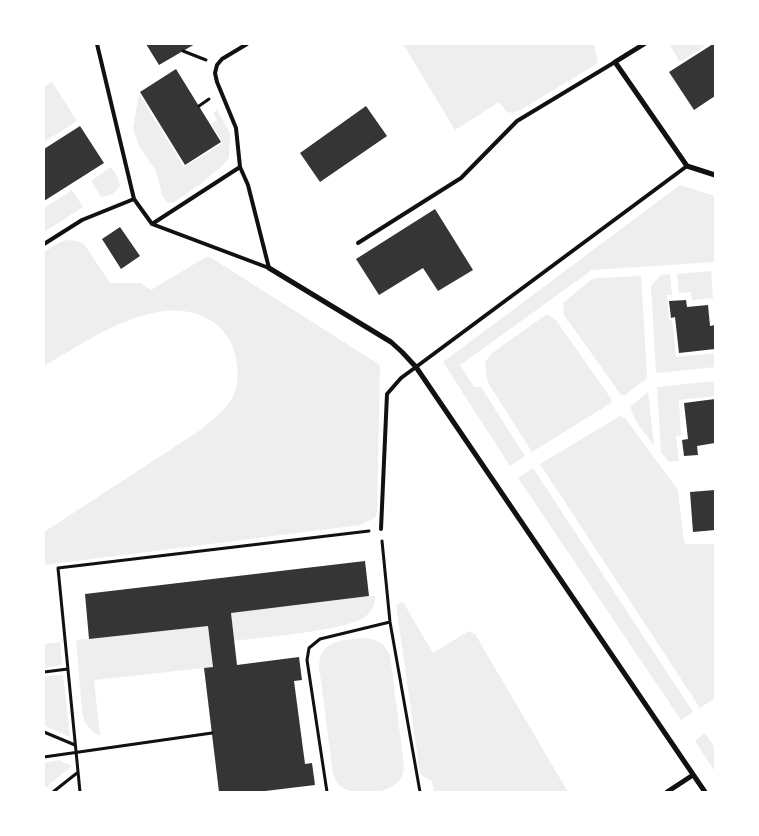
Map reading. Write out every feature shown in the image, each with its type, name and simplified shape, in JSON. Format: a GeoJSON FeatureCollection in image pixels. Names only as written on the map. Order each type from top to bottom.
{"type":"FeatureCollection","features":[{"type":"Feature","properties":{"kind":"street"},"geometry":{"type":"LineString","coordinates":[[644,44],[615,62],[687,166],[715,175]]}},
{"type":"Feature","properties":{"kind":"street"},"geometry":{"type":"LineString","coordinates":[[269,268],[391,342],[416,367],[705,792]]}},
{"type":"Feature","properties":{"kind":"street"},"geometry":{"type":"LineString","coordinates":[[667,792],[693,775]]}},
{"type":"Feature","properties":{"kind":"lane"},"geometry":{"type":"LineString","coordinates":[[97,44],[134,199],[152,224],[269,268]]}},
{"type":"Feature","properties":{"kind":"lane"},"geometry":{"type":"LineString","coordinates":[[246,44],[217,65],[216,82],[236,128],[240,167],[248,185],[269,268]]}},
{"type":"Feature","properties":{"kind":"lane"},"geometry":{"type":"LineString","coordinates":[[358,243],[461,178],[517,121],[615,62]]}},
{"type":"Feature","properties":{"kind":"lane"},"geometry":{"type":"LineString","coordinates":[[381,529],[387,394],[401,378],[687,166]]}},
{"type":"Feature","properties":{"kind":"lane"},"geometry":{"type":"LineString","coordinates":[[152,224],[240,167]]}},
{"type":"Feature","properties":{"kind":"lane"},"geometry":{"type":"LineString","coordinates":[[44,244],[82,220],[134,199]]}},
{"type":"Feature","properties":{"kind":"path"},"geometry":{"type":"LineString","coordinates":[[183,51],[217,65]]}},
{"type":"Feature","properties":{"kind":"path"},"geometry":{"type":"LineString","coordinates":[[80,792],[58,568],[381,529],[390,622],[420,792]]}},
{"type":"Feature","properties":{"kind":"path"},"geometry":{"type":"LineString","coordinates":[[327,792],[307,660],[309,648],[320,639],[390,622]]}},
{"type":"Feature","properties":{"kind":"path"},"geometry":{"type":"LineString","coordinates":[[44,672],[68,669]]}},
{"type":"Feature","properties":{"kind":"path"},"geometry":{"type":"LineString","coordinates":[[44,732],[75,745]]}},
{"type":"Feature","properties":{"kind":"path"},"geometry":{"type":"LineString","coordinates":[[44,757],[212,733]]}},
{"type":"Feature","properties":{"kind":"path"},"geometry":{"type":"LineString","coordinates":[[53,792],[78,772]]}},
{"type":"Feature","properties":{"kind":"shaded area"},"geometry":{"type":"Polygon","coordinates":[[[403,44],[594,44],[598,63],[520,110],[513,113],[507,112],[499,102],[455,130],[403,44]]]}},
{"type":"Feature","properties":{"kind":"shaded area"},"geometry":{"type":"Polygon","coordinates":[[[669,44],[708,44],[680,62],[669,44]]]}},
{"type":"Feature","properties":{"kind":"shaded area"},"geometry":{"type":"Polygon","coordinates":[[[52,82],[77,121],[44,142],[44,87],[52,82]]]}},
{"type":"Feature","properties":{"kind":"shaded area"},"geometry":{"type":"Polygon","coordinates":[[[139,94],[184,167],[223,143],[211,124],[217,120],[213,113],[217,110],[230,133],[229,158],[202,183],[173,203],[167,202],[162,195],[156,171],[139,146],[133,129],[139,94]]]}},
{"type":"Feature","properties":{"kind":"shaded area"},"geometry":{"type":"Polygon","coordinates":[[[111,167],[120,185],[112,194],[101,197],[91,181],[111,167]]]}},
{"type":"Feature","properties":{"kind":"shaded area"},"geometry":{"type":"Polygon","coordinates":[[[680,185],[715,196],[715,262],[592,270],[460,365],[474,387],[481,387],[525,456],[510,466],[443,362],[680,185]]]}},
{"type":"Feature","properties":{"kind":"shaded area"},"geometry":{"type":"Polygon","coordinates":[[[72,190],[83,207],[44,232],[44,208],[72,190]]]}},
{"type":"Feature","properties":{"kind":"shaded area"},"geometry":{"type":"Polygon","coordinates":[[[67,240],[84,244],[110,283],[141,283],[151,290],[206,257],[210,257],[380,365],[377,513],[375,518],[360,525],[44,565],[44,532],[199,431],[227,406],[233,396],[237,381],[235,352],[223,330],[203,316],[179,311],[149,314],[117,325],[44,366],[44,252],[67,240]]]}},
{"type":"Feature","properties":{"kind":"shaded area"},"geometry":{"type":"Polygon","coordinates":[[[711,271],[713,298],[692,300],[691,292],[679,293],[677,274],[711,271]]]}},
{"type":"Feature","properties":{"kind":"shaded area"},"geometry":{"type":"Polygon","coordinates":[[[670,274],[672,295],[667,295],[669,320],[672,320],[676,357],[715,353],[715,367],[656,373],[651,286],[661,275],[670,274]]]}},
{"type":"Feature","properties":{"kind":"shaded area"},"geometry":{"type":"Polygon","coordinates":[[[641,276],[647,376],[646,379],[625,395],[621,395],[564,315],[563,303],[592,279],[641,276]]]}},
{"type":"Feature","properties":{"kind":"shaded area"},"geometry":{"type":"Polygon","coordinates":[[[547,314],[556,320],[612,400],[611,403],[532,452],[490,386],[487,379],[485,362],[492,353],[547,314]]]}},
{"type":"Feature","properties":{"kind":"shaded area"},"geometry":{"type":"Polygon","coordinates":[[[715,381],[715,396],[679,400],[681,435],[676,436],[679,461],[669,462],[661,452],[657,387],[715,381]]]}},
{"type":"Feature","properties":{"kind":"shaded area"},"geometry":{"type":"Polygon","coordinates":[[[648,392],[654,445],[631,410],[631,406],[648,392]]]}},
{"type":"Feature","properties":{"kind":"shaded area"},"geometry":{"type":"Polygon","coordinates":[[[620,416],[625,418],[678,490],[684,543],[715,544],[715,698],[700,708],[540,464],[620,416]]]}},
{"type":"Feature","properties":{"kind":"shaded area"},"geometry":{"type":"Polygon","coordinates":[[[533,468],[693,712],[681,720],[518,478],[533,468]]]}},
{"type":"Feature","properties":{"kind":"shaded area"},"geometry":{"type":"Polygon","coordinates":[[[375,596],[374,604],[366,616],[342,626],[234,641],[231,613],[375,596]]]}},
{"type":"Feature","properties":{"kind":"shaded area"},"geometry":{"type":"Polygon","coordinates":[[[403,602],[433,653],[469,631],[475,634],[568,792],[434,792],[432,781],[420,773],[396,605],[403,602]]]}},
{"type":"Feature","properties":{"kind":"shaded area"},"geometry":{"type":"Polygon","coordinates":[[[208,626],[213,667],[94,680],[100,735],[94,733],[85,723],[82,711],[76,640],[208,626]]]}},
{"type":"Feature","properties":{"kind":"shaded area"},"geometry":{"type":"Polygon","coordinates":[[[364,638],[380,642],[390,655],[404,766],[403,774],[399,781],[387,789],[371,793],[355,792],[342,787],[337,783],[333,774],[319,666],[324,651],[329,646],[341,641],[364,638]]]}},
{"type":"Feature","properties":{"kind":"shaded area"},"geometry":{"type":"Polygon","coordinates":[[[60,642],[62,665],[44,668],[44,644],[60,642]]]}},
{"type":"Feature","properties":{"kind":"shaded area"},"geometry":{"type":"Polygon","coordinates":[[[63,675],[70,737],[44,725],[44,676],[63,675]]]}},
{"type":"Feature","properties":{"kind":"shaded area"},"geometry":{"type":"Polygon","coordinates":[[[705,733],[715,748],[715,772],[695,741],[705,733]]]}},
{"type":"Feature","properties":{"kind":"shaded area"},"geometry":{"type":"Polygon","coordinates":[[[59,760],[72,766],[44,789],[44,763],[59,760]]]}},
{"type":"Feature","properties":{"kind":"building"},"geometry":{"type":"Polygon","coordinates":[[[146,44],[195,44],[159,65],[146,44]]]}},
{"type":"Feature","properties":{"kind":"building"},"geometry":{"type":"Polygon","coordinates":[[[715,44],[715,96],[694,110],[669,72],[715,44]]]}},
{"type":"Feature","properties":{"kind":"building"},"geometry":{"type":"Polygon","coordinates":[[[176,69],[221,142],[185,165],[140,92],[176,69]]]}},
{"type":"Feature","properties":{"kind":"building"},"geometry":{"type":"Polygon","coordinates":[[[366,106],[387,136],[320,182],[300,153],[366,106]]]}},
{"type":"Feature","properties":{"kind":"building"},"geometry":{"type":"Polygon","coordinates":[[[80,126],[104,163],[44,201],[44,149],[80,126]]]}},
{"type":"Feature","properties":{"kind":"building"},"geometry":{"type":"Polygon","coordinates":[[[435,209],[473,270],[438,291],[423,268],[379,295],[356,259],[435,209]]]}},
{"type":"Feature","properties":{"kind":"building"},"geometry":{"type":"Polygon","coordinates":[[[120,227],[140,256],[121,269],[102,239],[120,227]]]}},
{"type":"Feature","properties":{"kind":"building"},"geometry":{"type":"Polygon","coordinates":[[[686,300],[687,307],[708,305],[710,326],[715,325],[715,349],[679,353],[675,317],[671,318],[669,301],[686,300]]]}},
{"type":"Feature","properties":{"kind":"building"},"geometry":{"type":"Polygon","coordinates":[[[715,399],[715,443],[697,446],[698,455],[684,456],[682,440],[688,439],[684,403],[715,399]]]}},
{"type":"Feature","properties":{"kind":"building"},"geometry":{"type":"Polygon","coordinates":[[[715,490],[715,530],[693,532],[690,492],[715,490]]]}},
{"type":"Feature","properties":{"kind":"building"},"geometry":{"type":"Polygon","coordinates":[[[365,561],[369,596],[231,613],[237,665],[299,657],[302,680],[294,681],[305,764],[312,763],[315,785],[257,792],[219,792],[204,668],[213,667],[208,626],[89,639],[85,594],[365,561]]]}}]}
